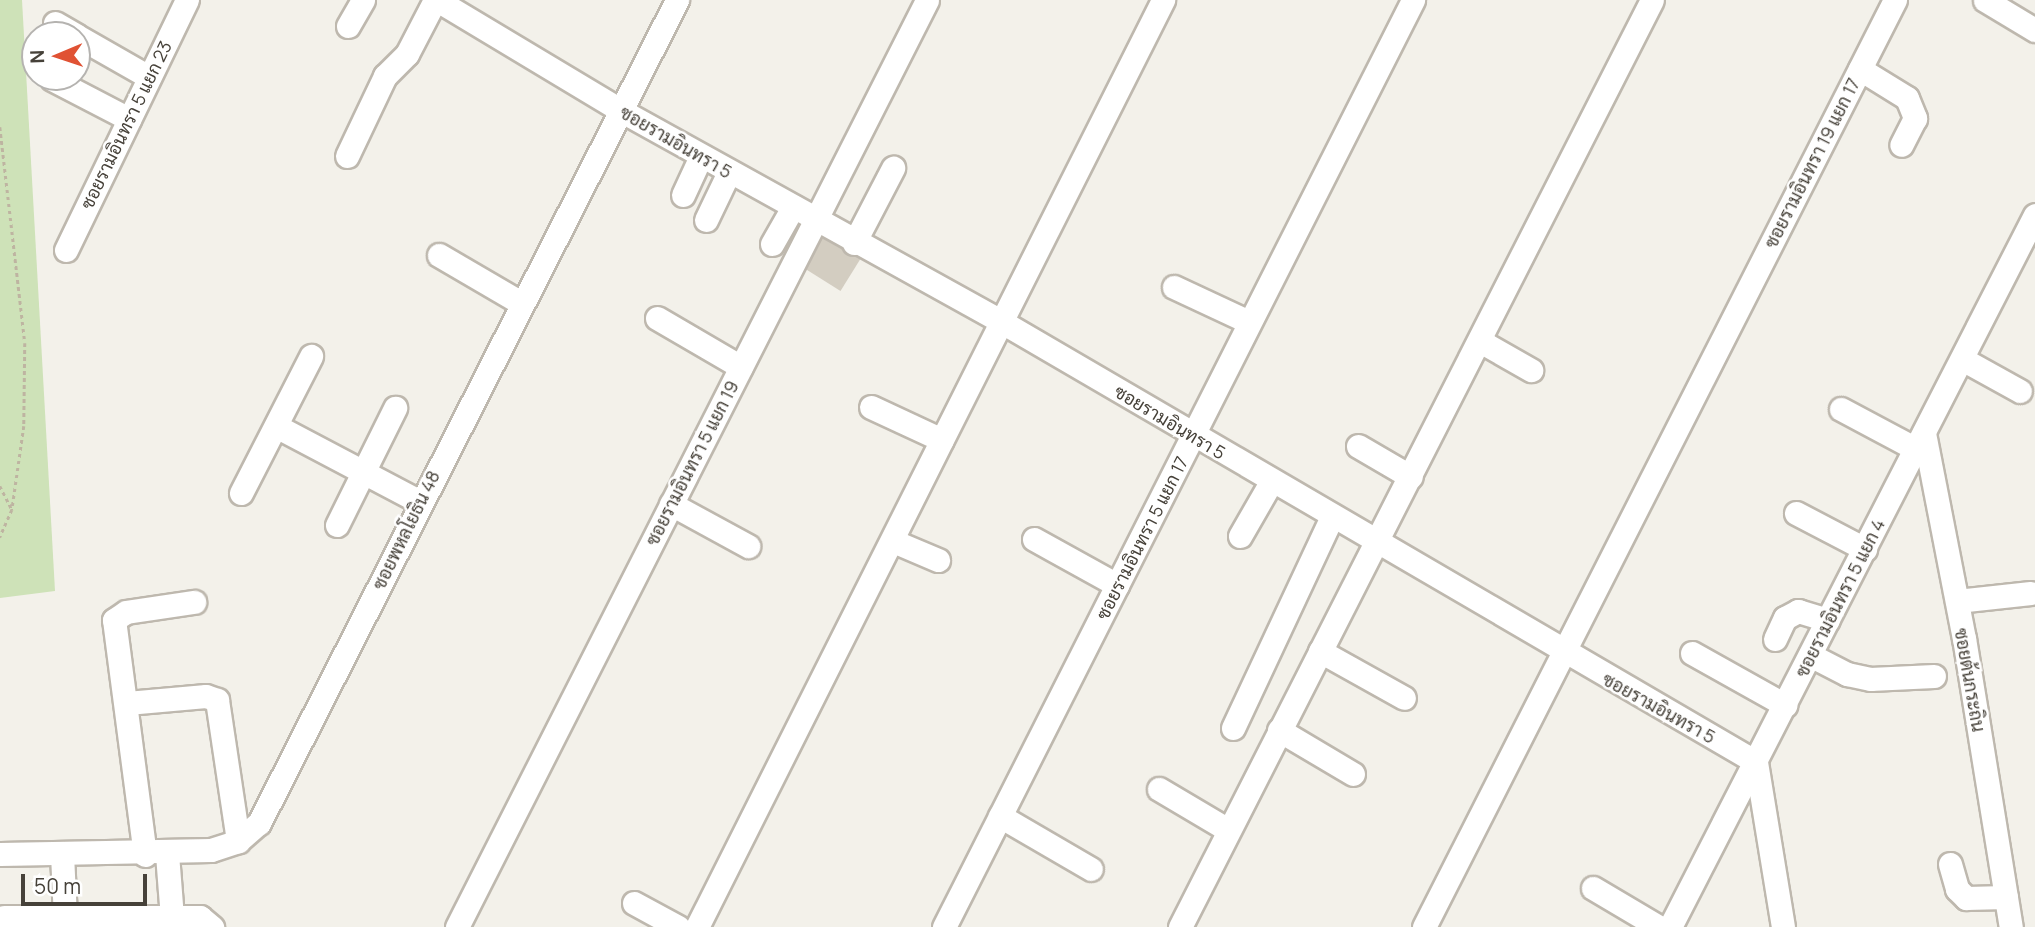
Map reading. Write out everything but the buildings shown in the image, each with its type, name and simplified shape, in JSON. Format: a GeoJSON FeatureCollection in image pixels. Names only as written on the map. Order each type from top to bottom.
{"type":"FeatureCollection","features":[{"type":"Feature","properties":{"kind":"street","name":"ซอยรามอินทรา 5 แยก 23"},"geometry":{"type":"LineString","coordinates":[[66,250],[187,0]]}},
{"type":"Feature","properties":{"kind":"street"},"geometry":{"type":"LineString","coordinates":[[348,26],[363,0]]}},
{"type":"Feature","properties":{"kind":"street"},"geometry":{"type":"LineString","coordinates":[[347,156],[385,76],[407,54],[436,0]]}},
{"type":"Feature","properties":{"kind":"street","name":"ซอยรามอินทรา 5"},"geometry":{"type":"LineString","coordinates":[[436,0],[620,110],[854,243],[1002,322],[1563,653],[1756,762]]}},
{"type":"Feature","properties":{"kind":"street","name":"ซอยพหลโยธิน 48"},"geometry":{"type":"LineString","coordinates":[[0,854],[156,855],[211,850],[238,841],[266,815],[420,502],[677,0]]}},
{"type":"Feature","properties":{"kind":"street","name":"ซอยรามอินทรา 5 แยก 19"},"geometry":{"type":"LineString","coordinates":[[457,927],[927,0]]}},
{"type":"Feature","properties":{"kind":"street"},"geometry":{"type":"LineString","coordinates":[[697,927],[1163,0]]}},
{"type":"Feature","properties":{"kind":"street","name":"ซอยรามอินทรา 5 แยก 17"},"geometry":{"type":"LineString","coordinates":[[944,927],[1194,436],[1247,321],[1413,0]]}},
{"type":"Feature","properties":{"kind":"street"},"geometry":{"type":"LineString","coordinates":[[1180,927],[1652,0]]}},
{"type":"Feature","properties":{"kind":"street","name":"ซอยรามอินทรา 19 แยก 17"},"geometry":{"type":"LineString","coordinates":[[1424,927],[1895,0]]}},
{"type":"Feature","properties":{"kind":"street"},"geometry":{"type":"LineString","coordinates":[[1985,0],[2035,30]]}},
{"type":"Feature","properties":{"kind":"street"},"geometry":{"type":"LineString","coordinates":[[91,44],[149,77]]}},
{"type":"Feature","properties":{"kind":"street"},"geometry":{"type":"LineString","coordinates":[[1860,69],[1908,98],[1914,118],[1901,145]]}},
{"type":"Feature","properties":{"kind":"street"},"geometry":{"type":"LineString","coordinates":[[75,91],[129,120]]}},
{"type":"Feature","properties":{"kind":"street"},"geometry":{"type":"LineString","coordinates":[[683,195],[701,156]]}},
{"type":"Feature","properties":{"kind":"street"},"geometry":{"type":"LineString","coordinates":[[854,243],[892,168]]}},
{"type":"Feature","properties":{"kind":"street"},"geometry":{"type":"LineString","coordinates":[[705,220],[729,172]]}},
{"type":"Feature","properties":{"kind":"street"},"geometry":{"type":"LineString","coordinates":[[772,244],[793,207]]}},
{"type":"Feature","properties":{"kind":"street","name":"ซอยรามอินทรา 5 แยก 4"},"geometry":{"type":"LineString","coordinates":[[1670,927],[2035,215]]}},
{"type":"Feature","properties":{"kind":"street"},"geometry":{"type":"LineString","coordinates":[[439,255],[521,303]]}},
{"type":"Feature","properties":{"kind":"street"},"geometry":{"type":"LineString","coordinates":[[1174,286],[1247,321]]}},
{"type":"Feature","properties":{"kind":"street"},"geometry":{"type":"LineString","coordinates":[[657,318],[741,368]]}},
{"type":"Feature","properties":{"kind":"street"},"geometry":{"type":"LineString","coordinates":[[1480,341],[1531,370]]}},
{"type":"Feature","properties":{"kind":"street"},"geometry":{"type":"LineString","coordinates":[[241,493],[311,356]]}},
{"type":"Feature","properties":{"kind":"street"},"geometry":{"type":"LineString","coordinates":[[1962,359],[2020,391]]}},
{"type":"Feature","properties":{"kind":"street"},"geometry":{"type":"LineString","coordinates":[[871,407],[942,440]]}},
{"type":"Feature","properties":{"kind":"street"},"geometry":{"type":"LineString","coordinates":[[337,525],[395,408]]}},
{"type":"Feature","properties":{"kind":"street"},"geometry":{"type":"LineString","coordinates":[[1841,409],[1920,441]]}},
{"type":"Feature","properties":{"kind":"street"},"geometry":{"type":"LineString","coordinates":[[276,426],[420,502]]}},
{"type":"Feature","properties":{"kind":"street","name":"ซอยต้นกระถิน"},"geometry":{"type":"LineString","coordinates":[[1920,441],[1957,601],[2011,927]]}},
{"type":"Feature","properties":{"kind":"street"},"geometry":{"type":"LineString","coordinates":[[1358,446],[1410,477]]}},
{"type":"Feature","properties":{"kind":"street"},"geometry":{"type":"LineString","coordinates":[[1240,536],[1271,482]]}},
{"type":"Feature","properties":{"kind":"street"},"geometry":{"type":"LineString","coordinates":[[671,504],[748,546]]}},
{"type":"Feature","properties":{"kind":"street"},"geometry":{"type":"LineString","coordinates":[[1796,513],[1865,549]]}},
{"type":"Feature","properties":{"kind":"street"},"geometry":{"type":"LineString","coordinates":[[1233,728],[1332,517]]}},
{"type":"Feature","properties":{"kind":"street"},"geometry":{"type":"LineString","coordinates":[[1034,539],[1117,585]]}},
{"type":"Feature","properties":{"kind":"street"},"geometry":{"type":"LineString","coordinates":[[893,541],[938,560]]}},
{"type":"Feature","properties":{"kind":"street"},"geometry":{"type":"LineString","coordinates":[[1957,601],[2031,593]]}},
{"type":"Feature","properties":{"kind":"street"},"geometry":{"type":"LineString","coordinates":[[172,917],[156,855],[114,620],[125,612],[194,602]]}},
{"type":"Feature","properties":{"kind":"street"},"geometry":{"type":"LineString","coordinates":[[1775,639],[1785,618],[1798,611],[1828,620]]}},
{"type":"Feature","properties":{"kind":"street"},"geometry":{"type":"LineString","coordinates":[[1320,651],[1404,698]]}},
{"type":"Feature","properties":{"kind":"street"},"geometry":{"type":"LineString","coordinates":[[1692,653],[1785,705]]}},
{"type":"Feature","properties":{"kind":"street"},"geometry":{"type":"LineString","coordinates":[[1810,655],[1847,674],[1870,679],[1934,676]]}},
{"type":"Feature","properties":{"kind":"street"},"geometry":{"type":"LineString","coordinates":[[127,703],[206,696],[217,700],[238,841]]}},
{"type":"Feature","properties":{"kind":"street"},"geometry":{"type":"LineString","coordinates":[[1279,730],[1353,774]]}},
{"type":"Feature","properties":{"kind":"street"},"geometry":{"type":"LineString","coordinates":[[1756,762],[1783,927]]}},
{"type":"Feature","properties":{"kind":"street"},"geometry":{"type":"LineString","coordinates":[[1158,789],[1228,830]]}},
{"type":"Feature","properties":{"kind":"street"},"geometry":{"type":"LineString","coordinates":[[1000,816],[1091,869]]}},
{"type":"Feature","properties":{"kind":"street"},"geometry":{"type":"LineString","coordinates":[[62,854],[65,918]]}},
{"type":"Feature","properties":{"kind":"street"},"geometry":{"type":"LineString","coordinates":[[1950,864],[1957,889],[1966,898],[2006,897]]}},
{"type":"Feature","properties":{"kind":"street"},"geometry":{"type":"LineString","coordinates":[[1593,888],[1659,927]]}},
{"type":"Feature","properties":{"kind":"street"},"geometry":{"type":"LineString","coordinates":[[634,903],[678,927]]}},
{"type":"Feature","properties":{"kind":"street"},"geometry":{"type":"LineString","coordinates":[[4,917],[38,922],[65,918],[126,923],[172,917],[200,917],[212,927]]}},
{"type":"Feature","properties":{"kind":"path"},"geometry":{"type":"LineString","coordinates":[[0,127],[26,343],[24,426],[12,510],[0,537]]}},
{"type":"Feature","properties":{"kind":"path"},"geometry":{"type":"LineString","coordinates":[[0,486],[12,510]]}},
{"type":"Feature","properties":{"kind":"green space"},"geometry":{"type":"Polygon","coordinates":[[[0,0],[22,0],[21,91],[27,91],[55,591],[0,598],[0,0]]]}}]}
